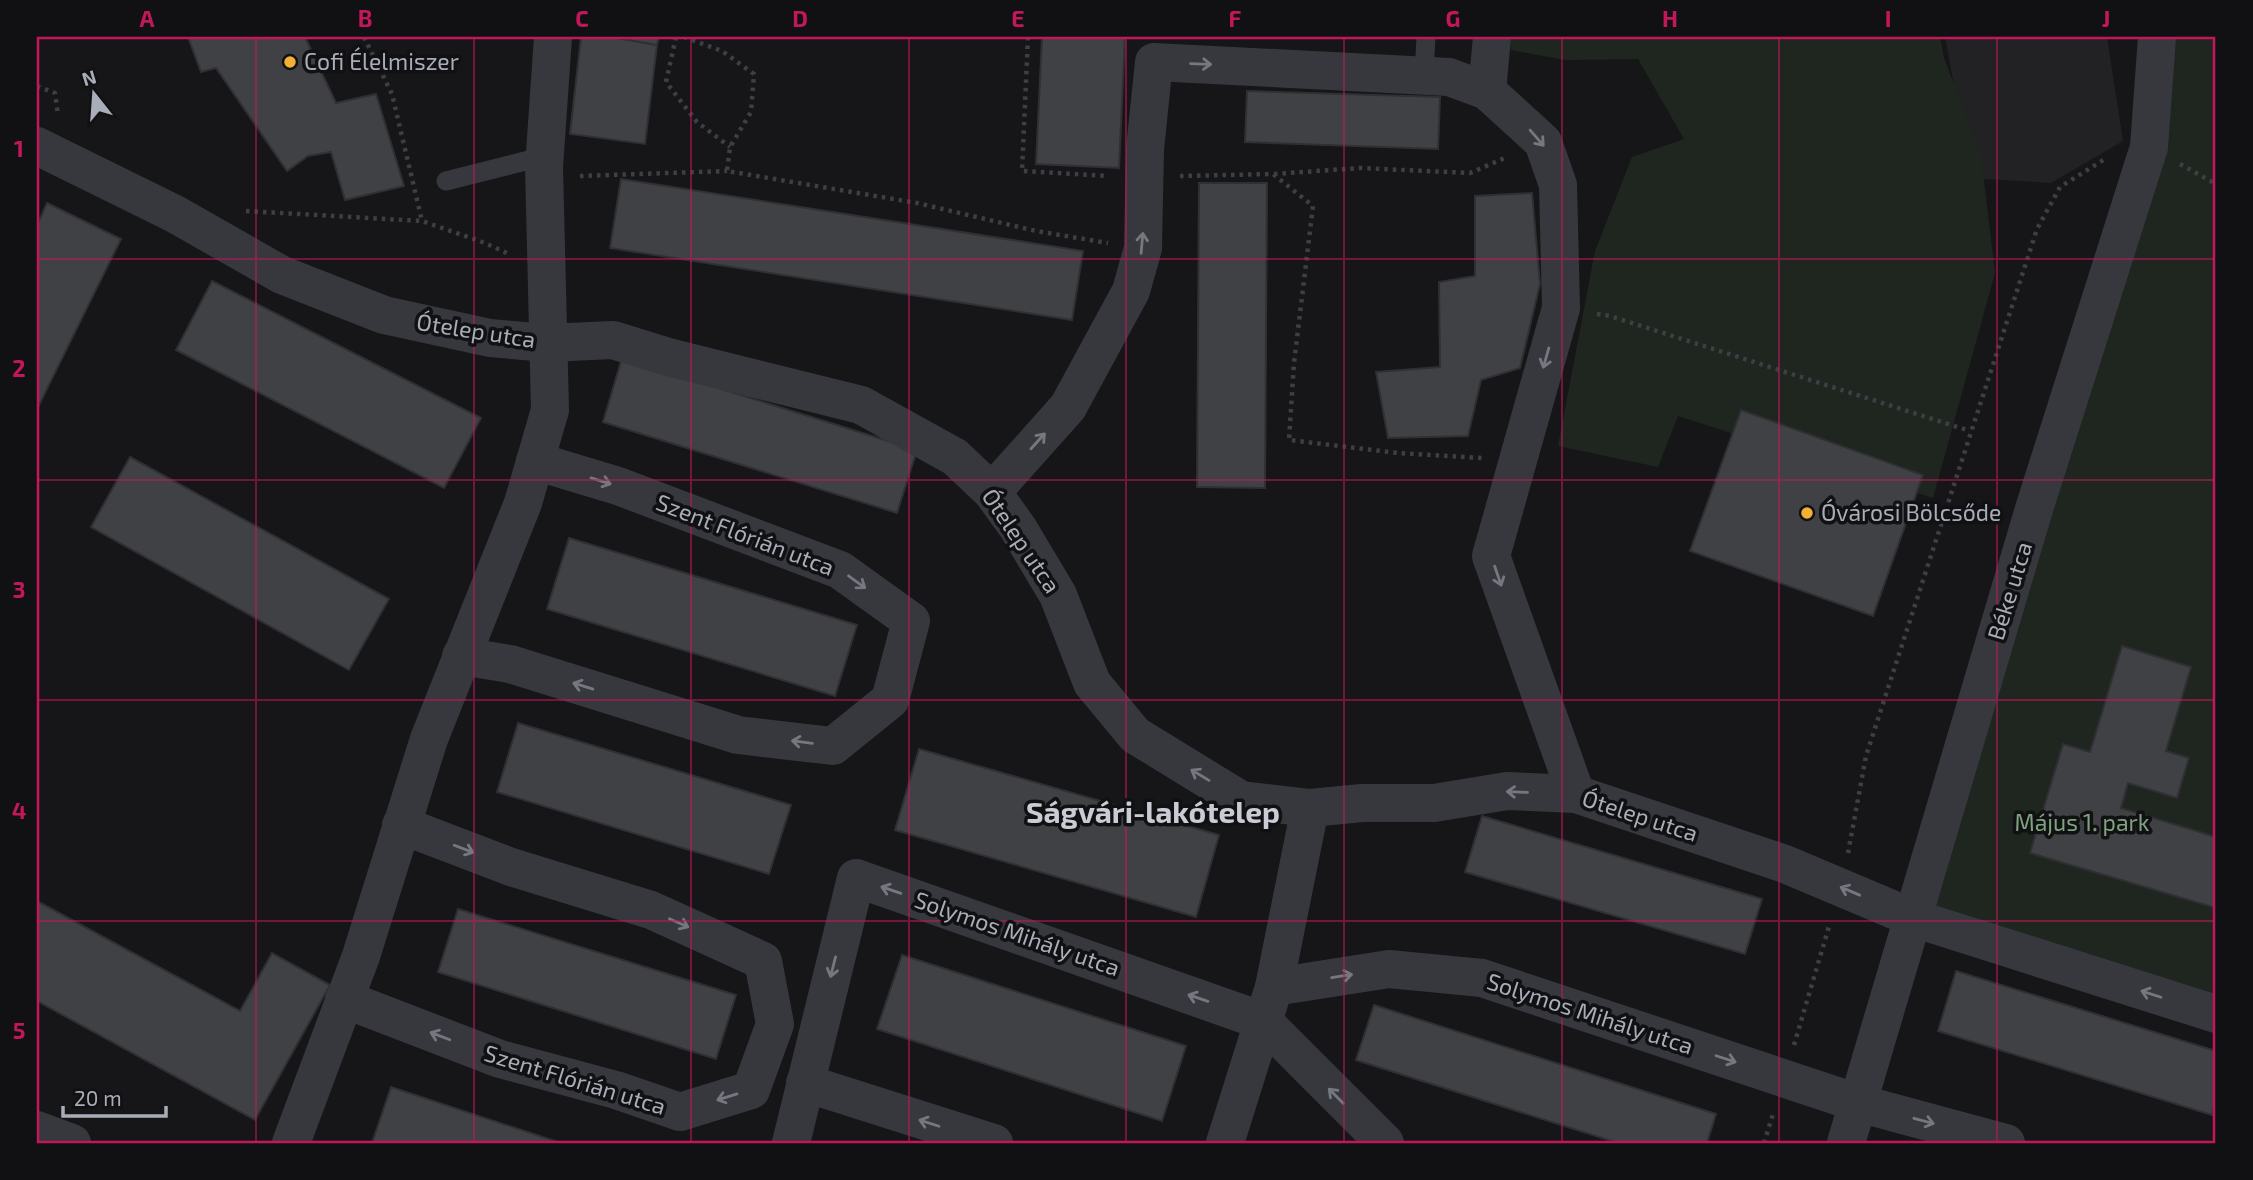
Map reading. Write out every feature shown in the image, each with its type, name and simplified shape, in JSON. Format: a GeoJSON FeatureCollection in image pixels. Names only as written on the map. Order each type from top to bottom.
{"type":"FeatureCollection","features":[{"type":"Feature","properties":{"kind":"street"},"geometry":{"type":"LineString","coordinates":[[291,1143],[361,956],[429,739],[523,503],[550,410],[545,167],[553,37]]}},
{"type":"Feature","properties":{"kind":"street"},"geometry":{"type":"LineString","coordinates":[[1487,91],[1492,37]]}},
{"type":"Feature","properties":{"kind":"street","name":"Béke utca"},"geometry":{"type":"LineString","coordinates":[[1846,1143],[2034,509],[2149,147],[2157,37]]}},
{"type":"Feature","properties":{"kind":"street"},"geometry":{"type":"LineString","coordinates":[[992,492],[1068,407],[1131,291],[1143,248],[1145,149],[1155,56],[1449,77],[1487,91],[1543,142],[1558,185],[1561,308],[1491,555],[1576,794]]}},
{"type":"Feature","properties":{"kind":"street","name":"Ótelep utca"},"geometry":{"type":"LineString","coordinates":[[48,132],[175,214],[282,275],[384,315],[490,338],[547,343],[613,340],[668,357],[861,405],[956,457],[992,492],[1018,528],[1058,595],[1092,683],[1135,735],[1241,800],[1310,808],[1362,803],[1434,803],[1507,791],[1576,794],[1785,864],[1913,918],[2216,1014]]}},
{"type":"Feature","properties":{"kind":"street","name":"Szent Flórián utca"},"geometry":{"type":"LineString","coordinates":[[461,656],[510,664],[738,735],[833,746],[890,700],[911,621],[841,570],[618,486],[535,461]]}},
{"type":"Feature","properties":{"kind":"street"},"geometry":{"type":"LineString","coordinates":[[1225,1143],[1268,1004],[1310,808]]}},
{"type":"Feature","properties":{"kind":"street","name":"Szent Flórián utca"},"geometry":{"type":"LineString","coordinates":[[344,999],[500,1059],[616,1090],[680,1112],[751,1090],[775,1024],[763,961],[651,910],[511,867],[401,825]]}},
{"type":"Feature","properties":{"kind":"street","name":"Solymos Mihály utca"},"geometry":{"type":"LineString","coordinates":[[804,1083],[856,877],[1268,1004],[1389,969],[1482,978],[1858,1103],[2007,1143]]}},
{"type":"Feature","properties":{"kind":"street"},"geometry":{"type":"LineString","coordinates":[[1268,1004],[1385,1143]]}},
{"type":"Feature","properties":{"kind":"street"},"geometry":{"type":"LineString","coordinates":[[791,1143],[804,1083],[994,1143]]}},
{"type":"Feature","properties":{"kind":"street"},"geometry":{"type":"LineString","coordinates":[[37,1130],[72,1143]]}},
{"type":"Feature","properties":{"kind":"lane"},"geometry":{"type":"LineString","coordinates":[[1424,75],[1426,37]]}},
{"type":"Feature","properties":{"kind":"lane"},"geometry":{"type":"LineString","coordinates":[[446,181],[545,167]]}},
{"type":"Feature","properties":{"kind":"path"},"geometry":{"type":"LineString","coordinates":[[364,37],[392,94],[422,221]]}},
{"type":"Feature","properties":{"kind":"path"},"geometry":{"type":"LineString","coordinates":[[676,37],[666,82],[697,122],[730,147]]}},
{"type":"Feature","properties":{"kind":"path"},"geometry":{"type":"LineString","coordinates":[[684,37],[722,51],[754,74],[751,112],[730,147],[727,171]]}},
{"type":"Feature","properties":{"kind":"path"},"geometry":{"type":"LineString","coordinates":[[1028,37],[1022,171],[1145,177],[1273,174],[1360,168],[1470,173],[1543,142]]}},
{"type":"Feature","properties":{"kind":"path"},"geometry":{"type":"LineString","coordinates":[[37,86],[55,93],[48,132]]}},
{"type":"Feature","properties":{"kind":"path"},"geometry":{"type":"LineString","coordinates":[[1764,1143],[1840,887],[1866,756],[2037,229],[2060,187],[2112,156]]}},
{"type":"Feature","properties":{"kind":"path"},"geometry":{"type":"LineString","coordinates":[[545,167],[623,173],[727,171],[917,203],[1036,231],[1143,248]]}},
{"type":"Feature","properties":{"kind":"path"},"geometry":{"type":"LineString","coordinates":[[1273,174],[1312,206],[1294,363],[1289,440],[1398,453],[1518,460]]}},
{"type":"Feature","properties":{"kind":"path"},"geometry":{"type":"LineString","coordinates":[[243,211],[422,221],[485,243],[546,272]]}},
{"type":"Feature","properties":{"kind":"path"},"geometry":{"type":"LineString","coordinates":[[1561,308],[1610,316],[1970,431]]}},
{"type":"Feature","properties":{"kind":"shaded area"},"geometry":{"type":"Polygon","coordinates":[[[1945,37],[2107,37],[2123,141],[2051,183],[1971,178],[1945,37]]]}},
{"type":"Feature","properties":{"kind":"green space"},"geometry":{"type":"Polygon","coordinates":[[[1510,37],[1940,37],[1944,58],[1981,155],[1995,273],[1933,498],[1678,416],[1658,467],[1558,446],[1595,251],[1632,157],[1684,139],[1638,59],[1565,60],[1511,50],[1510,37]]]}},
{"type":"Feature","properties":{"kind":"green space","name":"Május 1. park"},"geometry":{"type":"Polygon","coordinates":[[[2157,37],[2216,37],[2216,1003],[1913,918],[2149,147],[2157,37]]]}},
{"type":"Feature","properties":{"kind":"building"},"geometry":{"type":"Polygon","coordinates":[[[188,37],[305,37],[336,103],[376,94],[404,186],[345,200],[331,152],[308,156],[287,171],[216,68],[201,72],[188,37]]]}},
{"type":"Feature","properties":{"kind":"building"},"geometry":{"type":"Polygon","coordinates":[[[581,37],[612,37],[657,45],[645,144],[570,134],[581,37]]]}},
{"type":"Feature","properties":{"kind":"building"},"geometry":{"type":"Polygon","coordinates":[[[612,37],[659,37],[657,45],[612,37]]]}},
{"type":"Feature","properties":{"kind":"building"},"geometry":{"type":"Polygon","coordinates":[[[1042,37],[1125,37],[1119,168],[1036,164],[1042,37]]]}},
{"type":"Feature","properties":{"kind":"building"},"geometry":{"type":"Polygon","coordinates":[[[1247,91],[1440,97],[1438,149],[1245,142],[1247,91]]]}},
{"type":"Feature","properties":{"kind":"building"},"geometry":{"type":"Polygon","coordinates":[[[621,179],[1083,251],[1072,320],[610,248],[621,179]]]}},
{"type":"Feature","properties":{"kind":"building"},"geometry":{"type":"Polygon","coordinates":[[[1199,183],[1267,183],[1265,488],[1197,487],[1199,183]]]}},
{"type":"Feature","properties":{"kind":"building"},"geometry":{"type":"Polygon","coordinates":[[[1532,193],[1540,284],[1520,368],[1481,380],[1468,436],[1388,438],[1376,372],[1440,367],[1439,282],[1475,276],[1475,196],[1532,193]]]}},
{"type":"Feature","properties":{"kind":"building"},"geometry":{"type":"Polygon","coordinates":[[[47,203],[121,239],[37,409],[37,225],[47,203]]]}},
{"type":"Feature","properties":{"kind":"building"},"geometry":{"type":"Polygon","coordinates":[[[212,281],[481,418],[444,488],[176,350],[212,281]]]}},
{"type":"Feature","properties":{"kind":"building"},"geometry":{"type":"Polygon","coordinates":[[[622,358],[917,450],[897,513],[603,422],[622,358]]]}},
{"type":"Feature","properties":{"kind":"building","name":"Óvárosi Bölcsőde"},"geometry":{"type":"Polygon","coordinates":[[[1741,410],[1923,475],[1873,616],[1690,551],[1741,410]]]}},
{"type":"Feature","properties":{"kind":"building"},"geometry":{"type":"Polygon","coordinates":[[[130,457],[389,599],[349,670],[91,527],[130,457]]]}},
{"type":"Feature","properties":{"kind":"building"},"geometry":{"type":"Polygon","coordinates":[[[569,538],[857,625],[835,696],[547,609],[569,538]]]}},
{"type":"Feature","properties":{"kind":"building"},"geometry":{"type":"Polygon","coordinates":[[[2122,646],[2191,667],[2166,751],[2189,758],[2177,798],[2128,783],[2121,808],[2216,837],[2216,908],[2030,853],[2063,744],[2090,752],[2122,646]]]}},
{"type":"Feature","properties":{"kind":"building"},"geometry":{"type":"Polygon","coordinates":[[[518,723],[791,805],[769,874],[497,792],[518,723]]]}},
{"type":"Feature","properties":{"kind":"building"},"geometry":{"type":"Polygon","coordinates":[[[919,749],[1219,835],[1196,917],[895,830],[919,749]]]}},
{"type":"Feature","properties":{"kind":"building"},"geometry":{"type":"Polygon","coordinates":[[[1482,816],[1762,899],[1745,954],[1465,872],[1482,816]]]}},
{"type":"Feature","properties":{"kind":"building"},"geometry":{"type":"Polygon","coordinates":[[[37,901],[240,1011],[272,953],[330,985],[255,1120],[37,1001],[37,901]]]}},
{"type":"Feature","properties":{"kind":"building"},"geometry":{"type":"Polygon","coordinates":[[[458,909],[736,995],[716,1059],[438,972],[458,909]]]}},
{"type":"Feature","properties":{"kind":"building"},"geometry":{"type":"Polygon","coordinates":[[[902,955],[1186,1046],[1162,1121],[877,1029],[902,955]]]}},
{"type":"Feature","properties":{"kind":"building"},"geometry":{"type":"Polygon","coordinates":[[[1956,971],[2216,1051],[2216,1101],[2212,1115],[1938,1031],[1956,971]]]}},
{"type":"Feature","properties":{"kind":"building"},"geometry":{"type":"Polygon","coordinates":[[[1374,1005],[1716,1114],[1707,1143],[1618,1143],[1356,1060],[1374,1005]]]}},
{"type":"Feature","properties":{"kind":"building"},"geometry":{"type":"Polygon","coordinates":[[[391,1087],[561,1143],[372,1143],[391,1087]]]}},
{"type":"Feature","properties":{"kind":"place","name":"Cofi Élelmiszer"},"geometry":{"type":"Point","coordinates":[290,62]}},
{"type":"Feature","properties":{"kind":"place","name":"Óvárosi Bölcsőde"},"geometry":{"type":"Point","coordinates":[1807,513]}},
{"type":"Feature","properties":{"kind":"district","name":"Ságvári-lakótelep"},"geometry":{"type":"Point","coordinates":[1153,813]}}]}
